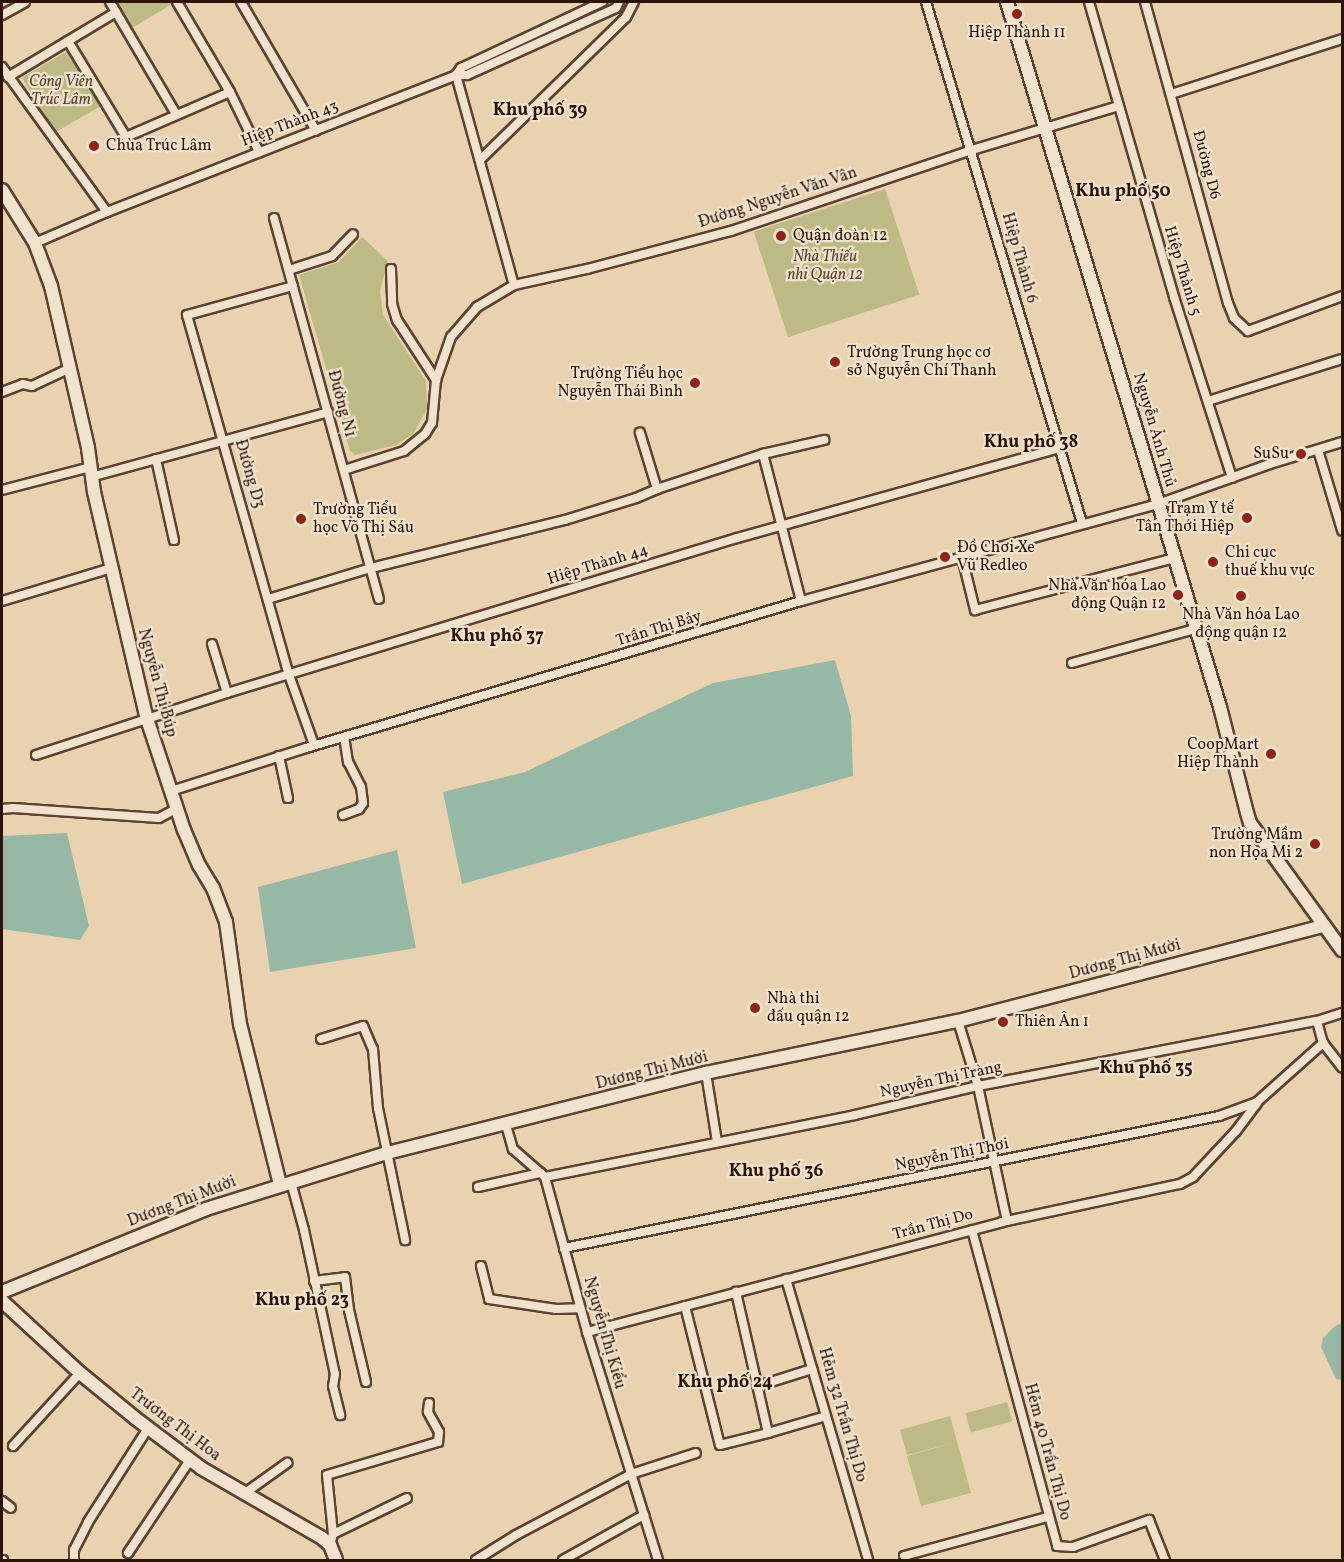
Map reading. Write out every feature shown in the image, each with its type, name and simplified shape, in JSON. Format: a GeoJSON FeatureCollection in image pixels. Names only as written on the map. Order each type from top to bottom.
{"type":"FeatureCollection","features":[{"type":"Feature","properties":{"kind":"street"},"geometry":{"type":"LineString","coordinates":[[2,15],[25,2]]}},
{"type":"Feature","properties":{"kind":"street"},"geometry":{"type":"LineString","coordinates":[[110,2],[176,114]]}},
{"type":"Feature","properties":{"kind":"street"},"geometry":{"type":"LineString","coordinates":[[177,2],[230,92],[259,152]]}},
{"type":"Feature","properties":{"kind":"street"},"geometry":{"type":"LineString","coordinates":[[241,2],[316,131]]}},
{"type":"Feature","properties":{"kind":"street","name":"Hiệp Thành 43"},"geometry":{"type":"LineString","coordinates":[[456,75],[461,68],[602,2]]}},
{"type":"Feature","properties":{"kind":"street","name":"Hiệp Thành 43"},"geometry":{"type":"LineString","coordinates":[[34,243],[107,212],[456,75],[467,75],[616,8],[619,2]]}},
{"type":"Feature","properties":{"kind":"street"},"geometry":{"type":"LineString","coordinates":[[480,160],[626,17],[634,2]]}},
{"type":"Feature","properties":{"kind":"street","name":"Hiệp Thành 6"},"geometry":{"type":"LineString","coordinates":[[926,2],[1082,523]]}},
{"type":"Feature","properties":{"kind":"street","name":"Nguyễn Ảnh Thủ"},"geometry":{"type":"LineString","coordinates":[[1007,2],[1220,707],[1250,823],[1342,950]]}},
{"type":"Feature","properties":{"kind":"street","name":"Hiệp Thành 5"},"geometry":{"type":"LineString","coordinates":[[1089,2],[1174,297],[1232,478]]}},
{"type":"Feature","properties":{"kind":"street","name":"Đường D6"},"geometry":{"type":"LineString","coordinates":[[1145,2],[1234,318],[1248,331],[1342,296]]}},
{"type":"Feature","properties":{"kind":"street"},"geometry":{"type":"LineString","coordinates":[[8,76],[116,12]]}},
{"type":"Feature","properties":{"kind":"street"},"geometry":{"type":"LineString","coordinates":[[1171,94],[1342,39]]}},
{"type":"Feature","properties":{"kind":"street"},"geometry":{"type":"LineString","coordinates":[[68,41],[126,136],[230,92]]}},
{"type":"Feature","properties":{"kind":"street"},"geometry":{"type":"LineString","coordinates":[[2,67],[107,212]]}},
{"type":"Feature","properties":{"kind":"street"},"geometry":{"type":"LineString","coordinates":[[456,75],[514,285]]}},
{"type":"Feature","properties":{"kind":"street","name":"Đường Nguyễn Văn Vân"},"geometry":{"type":"LineString","coordinates":[[344,471],[404,451],[416,443],[432,423],[436,380],[442,357],[461,322],[477,307],[514,285],[597,267],[731,231],[1046,126],[1119,106]]}},
{"type":"Feature","properties":{"kind":"street","name":"Nguyễn Thị Búp"},"geometry":{"type":"LineString","coordinates":[[2,190],[34,243],[51,285],[111,568],[147,718],[176,809],[199,865],[213,888],[226,922],[240,1024],[285,1183]]}},
{"type":"Feature","properties":{"kind":"street","name":"Đường N1"},"geometry":{"type":"LineString","coordinates":[[274,218],[379,599]]}},
{"type":"Feature","properties":{"kind":"street"},"geometry":{"type":"LineString","coordinates":[[289,270],[332,256],[354,234]]}},
{"type":"Feature","properties":{"kind":"street"},"geometry":{"type":"LineString","coordinates":[[392,269],[392,304],[398,320],[436,380]]}},
{"type":"Feature","properties":{"kind":"street","name":"Đường D3"},"geometry":{"type":"LineString","coordinates":[[293,286],[187,315],[289,675],[314,746]]}},
{"type":"Feature","properties":{"kind":"street"},"geometry":{"type":"LineString","coordinates":[[1208,401],[1342,359]]}},
{"type":"Feature","properties":{"kind":"street"},"geometry":{"type":"LineString","coordinates":[[2,392],[23,384],[32,386],[70,368]]}},
{"type":"Feature","properties":{"kind":"street"},"geometry":{"type":"LineString","coordinates":[[2,490],[156,459],[328,412]]}},
{"type":"Feature","properties":{"kind":"street"},"geometry":{"type":"LineString","coordinates":[[640,433],[657,489]]}},
{"type":"Feature","properties":{"kind":"street"},"geometry":{"type":"LineString","coordinates":[[268,598],[371,568],[565,520],[763,454],[824,440]]}},
{"type":"Feature","properties":{"kind":"street","name":"Trần Thị Bảy"},"geometry":{"type":"LineString","coordinates":[[171,791],[279,756],[801,601],[1158,504],[1342,442]]}},
{"type":"Feature","properties":{"kind":"street","name":"Hiệp Thành 44"},"geometry":{"type":"LineString","coordinates":[[36,755],[227,693],[782,525],[1059,448]]}},
{"type":"Feature","properties":{"kind":"street"},"geometry":{"type":"LineString","coordinates":[[1318,450],[1342,530]]}},
{"type":"Feature","properties":{"kind":"street"},"geometry":{"type":"LineString","coordinates":[[763,454],[801,601]]}},
{"type":"Feature","properties":{"kind":"street"},"geometry":{"type":"LineString","coordinates":[[156,459],[174,540]]}},
{"type":"Feature","properties":{"kind":"street"},"geometry":{"type":"LineString","coordinates":[[962,556],[975,610],[1174,558]]}},
{"type":"Feature","properties":{"kind":"street"},"geometry":{"type":"LineString","coordinates":[[2,601],[111,568]]}},
{"type":"Feature","properties":{"kind":"street"},"geometry":{"type":"LineString","coordinates":[[1072,663],[1195,629]]}},
{"type":"Feature","properties":{"kind":"street"},"geometry":{"type":"LineString","coordinates":[[212,644],[227,693]]}},
{"type":"Feature","properties":{"kind":"street"},"geometry":{"type":"LineString","coordinates":[[343,815],[359,808],[363,803],[362,787],[348,762],[344,737]]}},
{"type":"Feature","properties":{"kind":"street"},"geometry":{"type":"LineString","coordinates":[[279,756],[288,798]]}},
{"type":"Feature","properties":{"kind":"street"},"geometry":{"type":"LineString","coordinates":[[2,809],[159,818],[176,809]]}},
{"type":"Feature","properties":{"kind":"street","name":"Dương Thị Mười"},"geometry":{"type":"LineString","coordinates":[[2,1292],[206,1209],[387,1153],[706,1073],[958,1021],[1324,926]]}},
{"type":"Feature","properties":{"kind":"street","name":"Nguyễn Thị Tràng"},"geometry":{"type":"LineString","coordinates":[[478,1187],[717,1142],[978,1086],[1317,1020],[1342,1013]]}},
{"type":"Feature","properties":{"kind":"street"},"geometry":{"type":"LineString","coordinates":[[1317,1020],[1323,1043],[1342,1067]]}},
{"type":"Feature","properties":{"kind":"street"},"geometry":{"type":"LineString","coordinates":[[958,1021],[978,1086],[1007,1221]]}},
{"type":"Feature","properties":{"kind":"street"},"geometry":{"type":"LineString","coordinates":[[321,1039],[363,1026],[374,1048],[378,1108],[405,1240]]}},
{"type":"Feature","properties":{"kind":"street","name":"Nguyễn Thị Thơi"},"geometry":{"type":"LineString","coordinates":[[564,1248],[1179,1125],[1257,1102],[1323,1043]]}},
{"type":"Feature","properties":{"kind":"street"},"geometry":{"type":"LineString","coordinates":[[706,1073],[717,1142]]}},
{"type":"Feature","properties":{"kind":"street","name":"Trần Thị Do"},"geometry":{"type":"LineString","coordinates":[[587,1332],[1007,1221],[1180,1184],[1193,1177],[1236,1131],[1257,1102]]}},
{"type":"Feature","properties":{"kind":"street"},"geometry":{"type":"LineString","coordinates":[[506,1125],[513,1149],[542,1175]]}},
{"type":"Feature","properties":{"kind":"street","name":"Nguyễn Thị Kiểu"},"geometry":{"type":"LineString","coordinates":[[542,1175],[587,1332],[658,1560]]}},
{"type":"Feature","properties":{"kind":"street"},"geometry":{"type":"LineString","coordinates":[[285,1183],[304,1230],[335,1374],[333,1386],[340,1415]]}},
{"type":"Feature","properties":{"kind":"street","name":"Hẻm 40 Trần Thị Do"},"geometry":{"type":"LineString","coordinates":[[972,1230],[1057,1546],[1073,1547],[1149,1520],[1165,1560]]}},
{"type":"Feature","properties":{"kind":"street"},"geometry":{"type":"LineString","coordinates":[[481,1266],[489,1299],[556,1309],[580,1308]]}},
{"type":"Feature","properties":{"kind":"street"},"geometry":{"type":"LineString","coordinates":[[314,1281],[345,1277],[349,1310],[366,1382]]}},
{"type":"Feature","properties":{"kind":"street","name":"Hẻm 32 Trần Thị Do"},"geometry":{"type":"LineString","coordinates":[[786,1279],[868,1560]]}},
{"type":"Feature","properties":{"kind":"street"},"geometry":{"type":"LineString","coordinates":[[736,1292],[768,1433]]}},
{"type":"Feature","properties":{"kind":"street","name":"Trương Thị Hoa"},"geometry":{"type":"LineString","coordinates":[[2,1301],[80,1373],[190,1460],[245,1493],[332,1539]]}},
{"type":"Feature","properties":{"kind":"street"},"geometry":{"type":"LineString","coordinates":[[685,1306],[720,1445],[826,1416]]}},
{"type":"Feature","properties":{"kind":"street"},"geometry":{"type":"LineString","coordinates":[[758,1386],[812,1369]]}},
{"type":"Feature","properties":{"kind":"street"},"geometry":{"type":"LineString","coordinates":[[13,1446],[80,1373]]}},
{"type":"Feature","properties":{"kind":"street"},"geometry":{"type":"LineString","coordinates":[[336,1560],[327,1475],[438,1442],[438,1432],[428,1412],[429,1403]]}},
{"type":"Feature","properties":{"kind":"street"},"geometry":{"type":"LineString","coordinates":[[74,1560],[74,1550],[88,1522],[148,1428]]}},
{"type":"Feature","properties":{"kind":"street"},"geometry":{"type":"LineString","coordinates":[[476,1560],[516,1535],[631,1474],[696,1452]]}},
{"type":"Feature","properties":{"kind":"street"},"geometry":{"type":"LineString","coordinates":[[128,1553],[190,1460]]}},
{"type":"Feature","properties":{"kind":"street"},"geometry":{"type":"LineString","coordinates":[[245,1493],[287,1463]]}},
{"type":"Feature","properties":{"kind":"street"},"geometry":{"type":"LineString","coordinates":[[332,1539],[406,1498]]}},
{"type":"Feature","properties":{"kind":"street"},"geometry":{"type":"LineString","coordinates":[[2,1501],[11,1508]]}},
{"type":"Feature","properties":{"kind":"street"},"geometry":{"type":"LineString","coordinates":[[564,1560],[644,1515]]}},
{"type":"Feature","properties":{"kind":"street"},"geometry":{"type":"LineString","coordinates":[[904,1556],[1048,1517]]}},
{"type":"Feature","properties":{"kind":"green space"},"geometry":{"type":"Polygon","coordinates":[[[116,2],[170,2],[172,4],[132,28],[116,2]]]}},
{"type":"Feature","properties":{"kind":"green space","name":"Công Viên Trúc Lâm"},"geometry":{"type":"Polygon","coordinates":[[[68,51],[100,106],[54,133],[22,78],[68,51]]]}},
{"type":"Feature","properties":{"kind":"green space","name":"Nhà Thiếu nhi Quận 12"},"geometry":{"type":"Polygon","coordinates":[[[885,189],[919,295],[788,337],[754,232],[885,189]]]}},
{"type":"Feature","properties":{"kind":"green space"},"geometry":{"type":"Polygon","coordinates":[[[362,237],[388,261],[380,291],[383,315],[426,381],[427,409],[413,434],[396,445],[355,455],[350,451],[299,275],[339,262],[362,237]]]}},
{"type":"Feature","properties":{"kind":"green space"},"geometry":{"type":"Polygon","coordinates":[[[1007,1402],[1012,1421],[971,1432],[965,1413],[1007,1402]]]}},
{"type":"Feature","properties":{"kind":"green space"},"geometry":{"type":"Polygon","coordinates":[[[950,1416],[971,1493],[921,1506],[907,1456],[956,1442],[907,1455],[900,1430],[950,1416]]]}},
{"type":"Feature","properties":{"kind":"shaded area"},"geometry":{"type":"Polygon","coordinates":[[[835,660],[851,716],[853,776],[462,884],[443,792],[525,772],[713,683],[835,660]]]}},
{"type":"Feature","properties":{"kind":"shaded area"},"geometry":{"type":"Polygon","coordinates":[[[67,833],[89,926],[80,940],[2,929],[2,836],[67,833]]]}},
{"type":"Feature","properties":{"kind":"shaded area"},"geometry":{"type":"Polygon","coordinates":[[[397,850],[416,948],[270,972],[258,887],[397,850]]]}},
{"type":"Feature","properties":{"kind":"shaded area"},"geometry":{"type":"Polygon","coordinates":[[[1342,1323],[1342,1380],[1336,1379],[1321,1347],[1323,1338],[1335,1326],[1342,1323]]]}},
{"type":"Feature","properties":{"kind":"place","name":"Hiệp Thành 11"},"geometry":{"type":"Point","coordinates":[1017,14]}},
{"type":"Feature","properties":{"kind":"place","name":"Chùa Trúc Lâm"},"geometry":{"type":"Point","coordinates":[94,146]}},
{"type":"Feature","properties":{"kind":"place","name":"Quận đoàn 12"},"geometry":{"type":"Point","coordinates":[781,236]}},
{"type":"Feature","properties":{"kind":"place","name":"Trường Trung học cơ sở Nguyễn Chí Thanh"},"geometry":{"type":"Point","coordinates":[835,362]}},
{"type":"Feature","properties":{"kind":"place","name":"Trường Tiểu học Nguyễn Thái Bình"},"geometry":{"type":"Point","coordinates":[695,383]}},
{"type":"Feature","properties":{"kind":"place","name":"SuSu"},"geometry":{"type":"Point","coordinates":[1301,454]}},
{"type":"Feature","properties":{"kind":"place","name":"Trạm Y tế Tân Thới Hiệp"},"geometry":{"type":"Point","coordinates":[1247,518]}},
{"type":"Feature","properties":{"kind":"place","name":"Trường Tiểu học Võ Thị Sáu"},"geometry":{"type":"Point","coordinates":[301,519]}},
{"type":"Feature","properties":{"kind":"place","name":"Đồ Chơi Xe Vũ Redleo"},"geometry":{"type":"Point","coordinates":[945,557]}},
{"type":"Feature","properties":{"kind":"place","name":"Chi cục thuế khu vực"},"geometry":{"type":"Point","coordinates":[1213,562]}},
{"type":"Feature","properties":{"kind":"place","name":"Nhà Văn hóa Lao động Quận 12"},"geometry":{"type":"Point","coordinates":[1178,595]}},
{"type":"Feature","properties":{"kind":"place","name":"Nhà Văn hóa Lao động quận 12"},"geometry":{"type":"Point","coordinates":[1241,596]}},
{"type":"Feature","properties":{"kind":"place","name":"CoopMart Hiệp Thành"},"geometry":{"type":"Point","coordinates":[1271,754]}},
{"type":"Feature","properties":{"kind":"place","name":"Trường Mầm non Họa Mi 2"},"geometry":{"type":"Point","coordinates":[1315,844]}},
{"type":"Feature","properties":{"kind":"place","name":"Nhà thi đấu quận 12"},"geometry":{"type":"Point","coordinates":[755,1008]}},
{"type":"Feature","properties":{"kind":"place","name":"Thiên Ân 1"},"geometry":{"type":"Point","coordinates":[1003,1022]}},
{"type":"Feature","properties":{"kind":"district","name":"Khu phố 39"},"geometry":{"type":"Point","coordinates":[540,111]}},
{"type":"Feature","properties":{"kind":"district","name":"Khu phố 50"},"geometry":{"type":"Point","coordinates":[1123,192]}},
{"type":"Feature","properties":{"kind":"district","name":"Khu phố 38"},"geometry":{"type":"Point","coordinates":[1031,443]}},
{"type":"Feature","properties":{"kind":"district","name":"Khu phố 37"},"geometry":{"type":"Point","coordinates":[497,637]}},
{"type":"Feature","properties":{"kind":"district","name":"Khu phố 35"},"geometry":{"type":"Point","coordinates":[1146,1069]}},
{"type":"Feature","properties":{"kind":"district","name":"Khu phố 36"},"geometry":{"type":"Point","coordinates":[776,1172]}},
{"type":"Feature","properties":{"kind":"district","name":"Khu phố 23"},"geometry":{"type":"Point","coordinates":[302,1301]}},
{"type":"Feature","properties":{"kind":"district","name":"Khu phố 24"},"geometry":{"type":"Point","coordinates":[725,1383]}}]}
